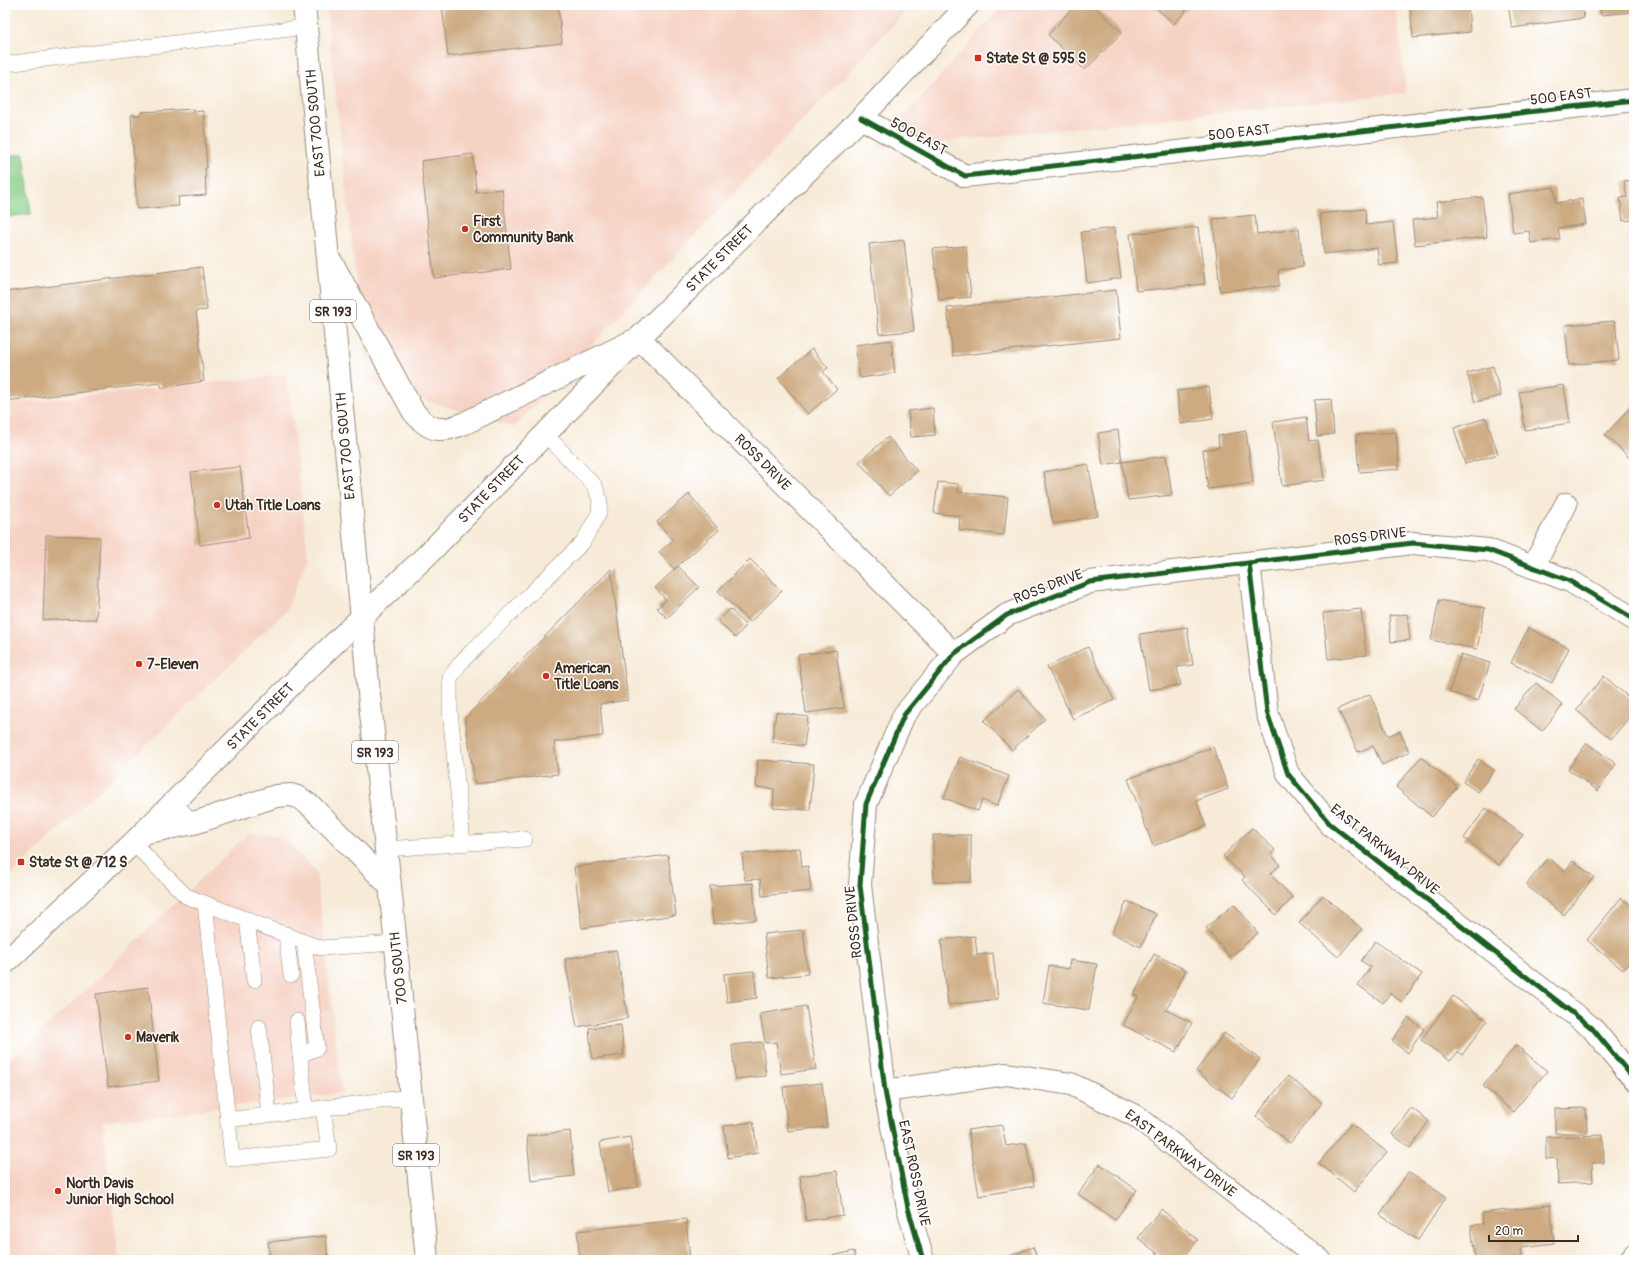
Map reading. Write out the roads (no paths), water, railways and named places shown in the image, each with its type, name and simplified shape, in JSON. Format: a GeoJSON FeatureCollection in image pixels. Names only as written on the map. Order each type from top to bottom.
{"type":"FeatureCollection","features":[{"type":"Feature","properties":{"kind":"street","name":"EAST 700 SOUTH"},"geometry":{"type":"LineString","coordinates":[[304,5],[370,704],[390,886]]}},
{"type":"Feature","properties":{"kind":"street","name":"STATE STREET"},"geometry":{"type":"LineString","coordinates":[[5,963],[138,838],[173,802],[427,555],[639,338],[861,118],[968,5]]}},
{"type":"Feature","properties":{"kind":"street","name":"500 EAST"},"geometry":{"type":"LineString","coordinates":[[861,118],[965,176],[1634,100]]}},
{"type":"Feature","properties":{"kind":"street"},"geometry":{"type":"LineString","coordinates":[[328,256],[413,411],[425,424],[438,430],[447,429],[465,423],[639,338]]}},
{"type":"Feature","properties":{"kind":"street","name":"ROSS DRIVE"},"geometry":{"type":"LineString","coordinates":[[639,338],[954,654]]}},
{"type":"Feature","properties":{"kind":"street"},"geometry":{"type":"LineString","coordinates":[[1533,567],[1566,504]]}},
{"type":"Feature","properties":{"kind":"street","name":"ROSS DRIVE"},"geometry":{"type":"LineString","coordinates":[[885,1091],[860,885],[866,804],[904,715],[954,654],[1007,615],[1090,582],[1414,542],[1488,550],[1570,581],[1634,619]]}},
{"type":"Feature","properties":{"kind":"street","name":"EAST PARKWAY DRIVE"},"geometry":{"type":"LineString","coordinates":[[1249,563],[1267,712],[1288,774],[1330,824],[1592,1028],[1634,1079]]}},
{"type":"Feature","properties":{"kind":"street"},"geometry":{"type":"LineString","coordinates":[[138,838],[194,823],[276,796],[291,795],[298,797],[312,806],[390,886]]}},
{"type":"Feature","properties":{"kind":"street","name":"700 SOUTH"},"geometry":{"type":"LineString","coordinates":[[390,886],[410,1098]]}},
{"type":"Feature","properties":{"kind":"street","name":"EAST PARKWAY DRIVE"},"geometry":{"type":"LineString","coordinates":[[885,1091],[1006,1074],[1071,1084],[1136,1116],[1320,1260]]}},
{"type":"Feature","properties":{"kind":"street","name":"EAST ROSS DRIVE"},"geometry":{"type":"LineString","coordinates":[[885,1091],[908,1208],[923,1260]]}},
{"type":"Feature","properties":{"kind":"street","name":"SR 193"},"geometry":{"type":"LineString","coordinates":[[410,1098],[427,1260]]}},
{"type":"Feature","properties":{"kind":"street"},"geometry":{"type":"LineString","coordinates":[[1630,1260],[1634,1255]]}},
{"type":"Feature","properties":{"kind":"lane"},"geometry":{"type":"LineString","coordinates":[[5,64],[306,27]]}},
{"type":"Feature","properties":{"kind":"lane"},"geometry":{"type":"LineString","coordinates":[[463,844],[450,710],[450,678],[461,662],[583,542],[599,513],[600,501],[595,486],[544,434]]}},
{"type":"Feature","properties":{"kind":"lane"},"geometry":{"type":"LineString","coordinates":[[173,802],[194,823]]}},
{"type":"Feature","properties":{"kind":"lane"},"geometry":{"type":"LineString","coordinates":[[138,838],[186,896],[321,948],[395,943]]}},
{"type":"Feature","properties":{"kind":"lane"},"geometry":{"type":"LineString","coordinates":[[386,849],[525,839]]}},
{"type":"Feature","properties":{"kind":"lane"},"geometry":{"type":"LineString","coordinates":[[205,903],[232,1159],[329,1149],[323,1108]]}},
{"type":"Feature","properties":{"kind":"lane"},"geometry":{"type":"LineString","coordinates":[[247,919],[254,980]]}},
{"type":"Feature","properties":{"kind":"lane"},"geometry":{"type":"LineString","coordinates":[[286,934],[291,975]]}},
{"type":"Feature","properties":{"kind":"lane"},"geometry":{"type":"LineString","coordinates":[[300,1055],[317,1048],[304,942]]}},
{"type":"Feature","properties":{"kind":"lane"},"geometry":{"type":"LineString","coordinates":[[297,1021],[306,1110]]}},
{"type":"Feature","properties":{"kind":"lane"},"geometry":{"type":"LineString","coordinates":[[260,1027],[269,1114]]}},
{"type":"Feature","properties":{"kind":"lane"},"geometry":{"type":"LineString","coordinates":[[227,1120],[410,1098]]}},
{"type":"Feature","properties":{"kind":"place","name":"State St @ 595 S"},"geometry":{"type":"Point","coordinates":[978,58]}},
{"type":"Feature","properties":{"kind":"place","name":"First Community Bank"},"geometry":{"type":"Point","coordinates":[465,229]}},
{"type":"Feature","properties":{"kind":"place","name":"Utah Title Loans"},"geometry":{"type":"Point","coordinates":[217,505]}},
{"type":"Feature","properties":{"kind":"place","name":"7-Eleven"},"geometry":{"type":"Point","coordinates":[139,664]}},
{"type":"Feature","properties":{"kind":"place","name":"American Title Loans"},"geometry":{"type":"Point","coordinates":[546,676]}},
{"type":"Feature","properties":{"kind":"place","name":"State St @ 712 S"},"geometry":{"type":"Point","coordinates":[21,862]}},
{"type":"Feature","properties":{"kind":"place","name":"Maverik"},"geometry":{"type":"Point","coordinates":[128,1037]}},
{"type":"Feature","properties":{"kind":"place","name":"North Davis Junior High School"},"geometry":{"type":"Point","coordinates":[58,1191]}}]}
